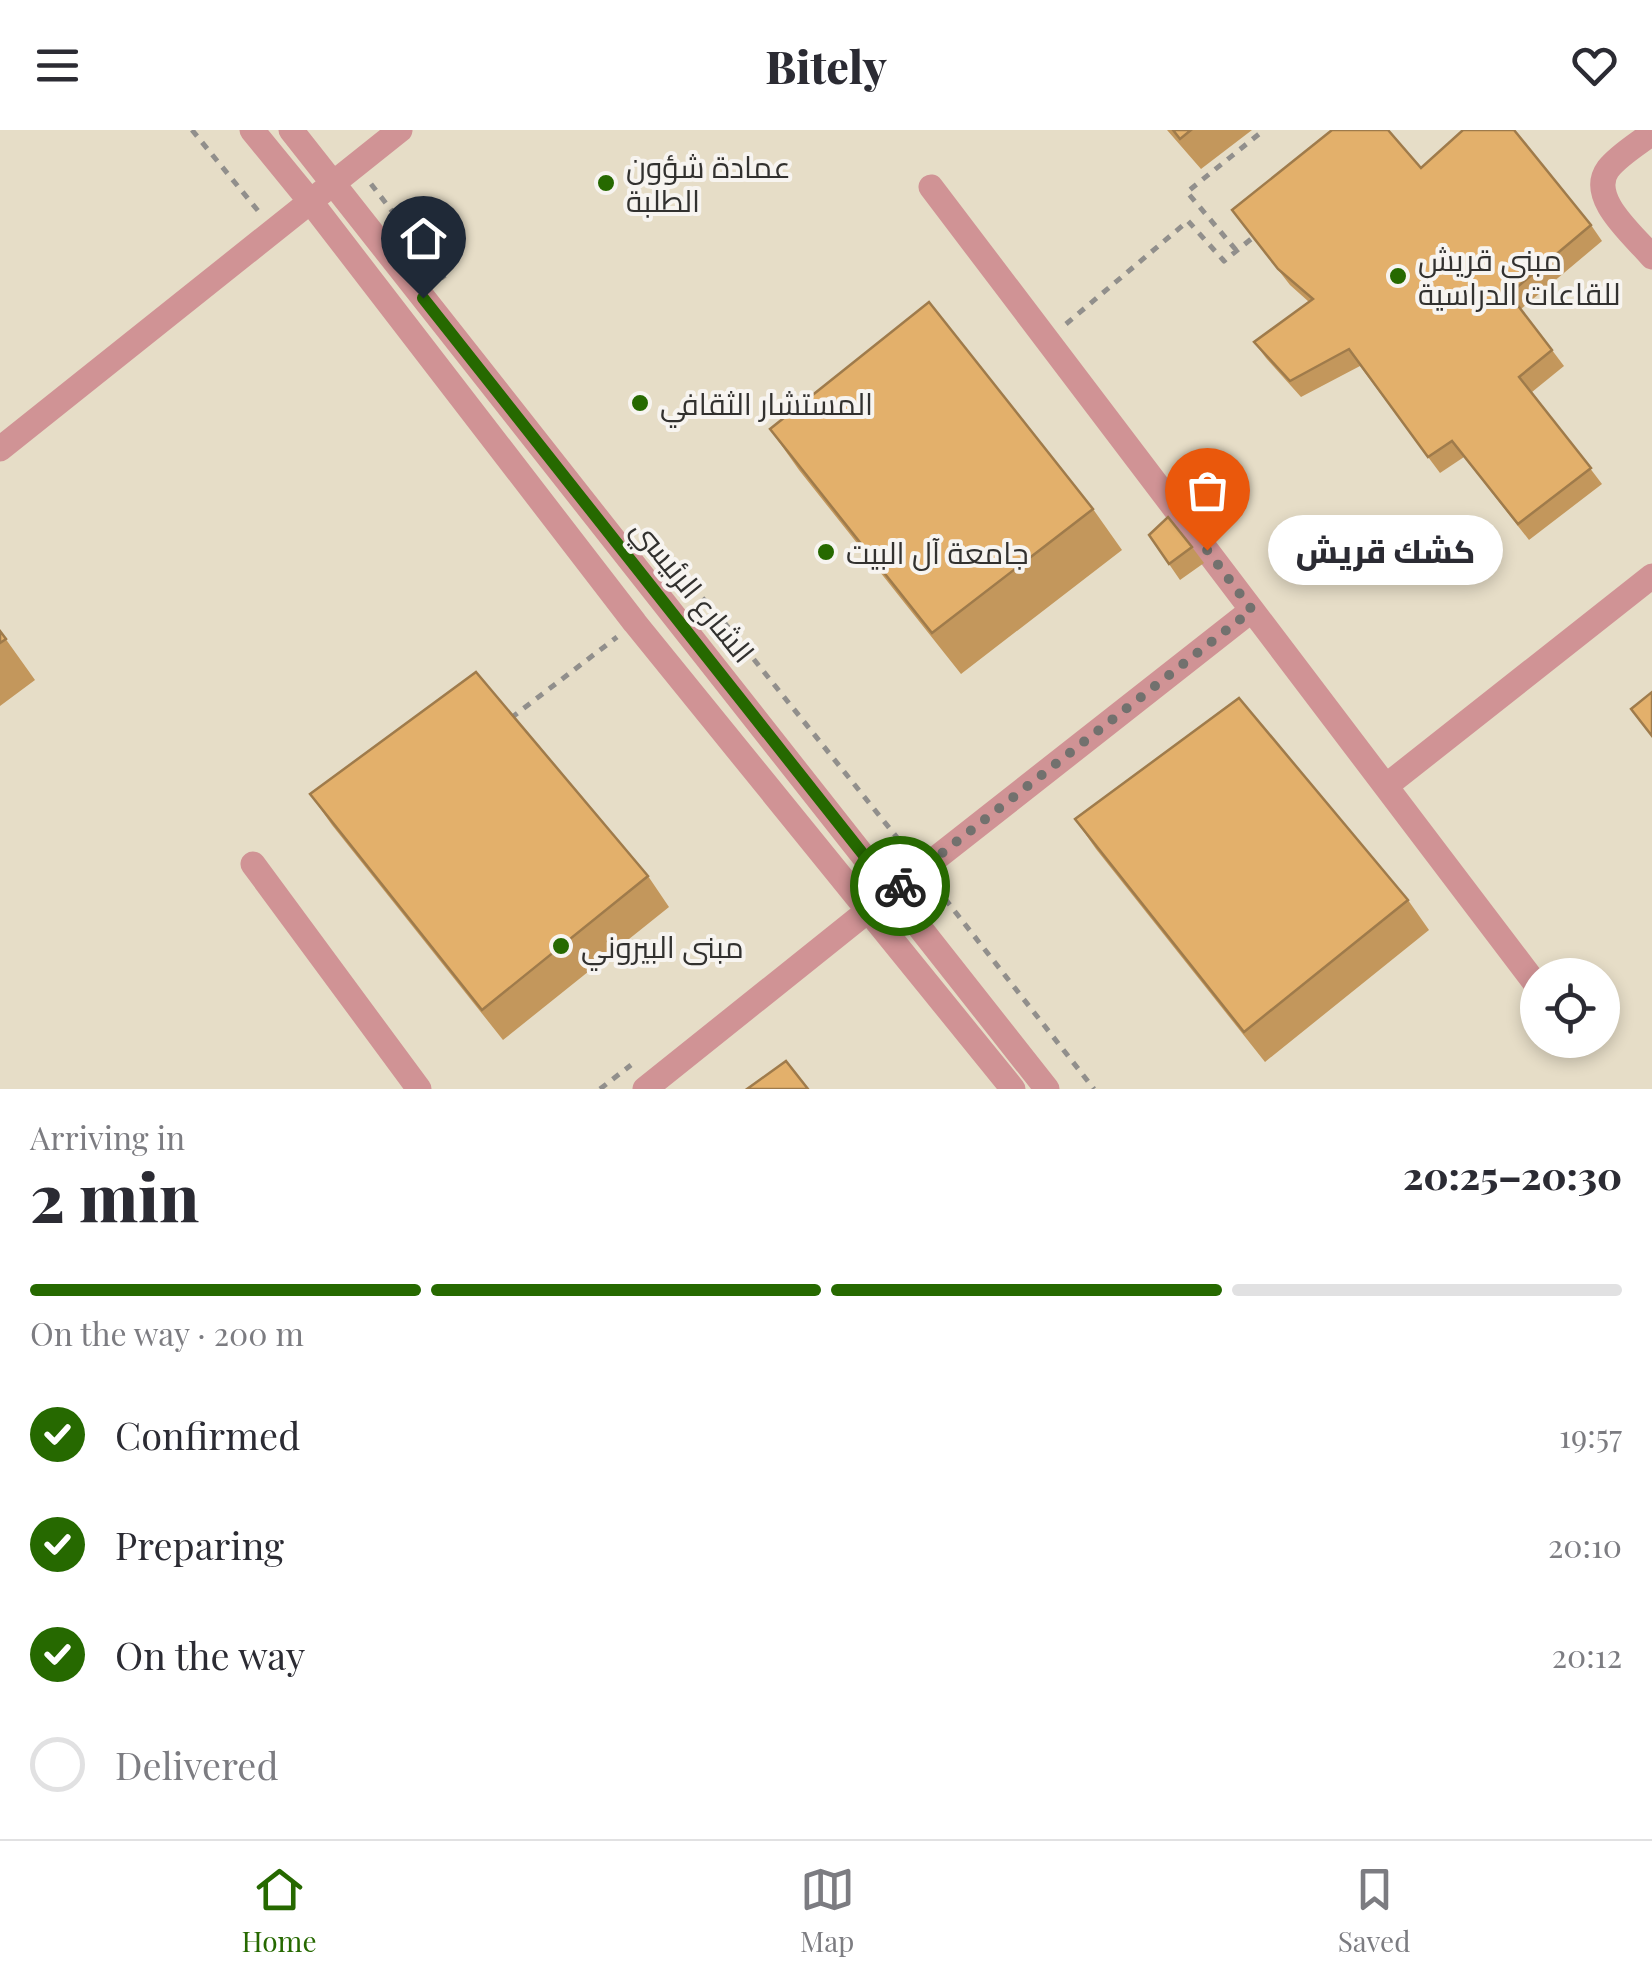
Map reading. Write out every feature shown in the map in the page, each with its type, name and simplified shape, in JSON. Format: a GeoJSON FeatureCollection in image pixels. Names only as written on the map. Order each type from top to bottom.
{"type":"FeatureCollection","features":[{"type":"Feature","properties":{"kind":"street"},"geometry":{"type":"LineString","coordinates":[[252,130],[636,623],[1013,1089]]}},
{"type":"Feature","properties":{"kind":"street","name":"الشارع الرئيسي"},"geometry":{"type":"LineString","coordinates":[[291,130],[1048,1089]]}},
{"type":"Feature","properties":{"kind":"street"},"geometry":{"type":"LineString","coordinates":[[0,448],[400,130]]}},
{"type":"Feature","properties":{"kind":"street"},"geometry":{"type":"LineString","coordinates":[[1652,133],[1614,164],[1602,184],[1603,196],[1652,257]]}},
{"type":"Feature","properties":{"kind":"street"},"geometry":{"type":"LineString","coordinates":[[931,187],[1520,963]]}},
{"type":"Feature","properties":{"kind":"street"},"geometry":{"type":"LineString","coordinates":[[535,492],[558,472]]}},
{"type":"Feature","properties":{"kind":"street"},"geometry":{"type":"LineString","coordinates":[[1386,786],[1652,576]]}},
{"type":"Feature","properties":{"kind":"street"},"geometry":{"type":"LineString","coordinates":[[893,892],[1252,610]]}},
{"type":"Feature","properties":{"kind":"street"},"geometry":{"type":"LineString","coordinates":[[844,878],[867,859]]}},
{"type":"Feature","properties":{"kind":"street"},"geometry":{"type":"LineString","coordinates":[[253,864],[419,1089]]}},
{"type":"Feature","properties":{"kind":"street"},"geometry":{"type":"LineString","coordinates":[[645,1089],[870,909]]}},
{"type":"Feature","properties":{"kind":"street"},"geometry":{"type":"LineString","coordinates":[[894,940],[917,923]]}},
{"type":"Feature","properties":{"kind":"path"},"geometry":{"type":"LineString","coordinates":[[192,130],[273,230]]}},
{"type":"Feature","properties":{"kind":"path"},"geometry":{"type":"LineString","coordinates":[[1236,250],[1187,192],[1264,130]]}},
{"type":"Feature","properties":{"kind":"path"},"geometry":{"type":"LineString","coordinates":[[1048,340],[1188,222],[1224,261],[1266,227]]}},
{"type":"Feature","properties":{"kind":"path"},"geometry":{"type":"LineString","coordinates":[[653,546],[719,616],[1094,1089]]}},
{"type":"Feature","properties":{"kind":"path"},"geometry":{"type":"LineString","coordinates":[[506,722],[636,623]]}},
{"type":"Feature","properties":{"kind":"shaded area","name":"جامعة آل البيت"},"geometry":{"type":"Polygon","coordinates":[[[0,130],[1652,130],[1652,1089],[0,1089],[0,130]]]}},
{"type":"Feature","properties":{"kind":"building"},"geometry":{"type":"Polygon","coordinates":[[[1173,130],[1191,130],[1180,139],[1173,130]]]}},
{"type":"Feature","properties":{"kind":"building","name":"مبنى قريش للقاعات الدراسية"},"geometry":{"type":"Polygon","coordinates":[[[1332,130],[1388,130],[1421,168],[1463,130],[1514,130],[1591,225],[1509,294],[1552,350],[1519,377],[1591,468],[1518,524],[1452,441],[1428,457],[1349,349],[1290,381],[1254,342],[1313,299],[1278,269],[1232,210],[1332,130]]]}},
{"type":"Feature","properties":{"kind":"building"},"geometry":{"type":"Polygon","coordinates":[[[929,302],[1093,509],[932,633],[770,429],[929,302]]]}},
{"type":"Feature","properties":{"kind":"building"},"geometry":{"type":"Polygon","coordinates":[[[1168,517],[1192,547],[1169,564],[1149,535],[1168,517]]]}},
{"type":"Feature","properties":{"kind":"building"},"geometry":{"type":"Polygon","coordinates":[[[476,672],[648,876],[482,1010],[310,794],[476,672]]]}},
{"type":"Feature","properties":{"kind":"building"},"geometry":{"type":"Polygon","coordinates":[[[1652,692],[1652,736],[1631,709],[1652,692]]]}},
{"type":"Feature","properties":{"kind":"building"},"geometry":{"type":"Polygon","coordinates":[[[1239,698],[1408,900],[1244,1032],[1075,819],[1239,698]]]}},
{"type":"Feature","properties":{"kind":"building"},"geometry":{"type":"Polygon","coordinates":[[[786,1061],[808,1089],[747,1089],[786,1061]]]}},
{"type":"Feature","properties":{"kind":"way so far"},"geometry":{"type":"LineString","coordinates":[[900,886],[1252,610],[1207,550]]}},
{"type":"Feature","properties":{"kind":"place","name":"عمادة شؤون الطلبة"},"geometry":{"type":"Point","coordinates":[606,183]}},
{"type":"Feature","properties":{"kind":"place","name":"مبنى قريش للقاعات الدراسية"},"geometry":{"type":"Point","coordinates":[1398,276]}},
{"type":"Feature","properties":{"kind":"place","name":"المستشار الثقافي"},"geometry":{"type":"Point","coordinates":[640,403]}},
{"type":"Feature","properties":{"kind":"place","name":"كشك قريش"},"geometry":{"type":"Point","coordinates":[1207,550]}},
{"type":"Feature","properties":{"kind":"place","name":"جامعة آل البيت"},"geometry":{"type":"Point","coordinates":[826,552]}},
{"type":"Feature","properties":{"kind":"place","name":"مبنى البيروني"},"geometry":{"type":"Point","coordinates":[561,946]}},
{"type":"Feature","properties":{"kind":"route"},"geometry":{"type":"LineString","coordinates":[[423,298],[893,892],[900,886]]}}]}
